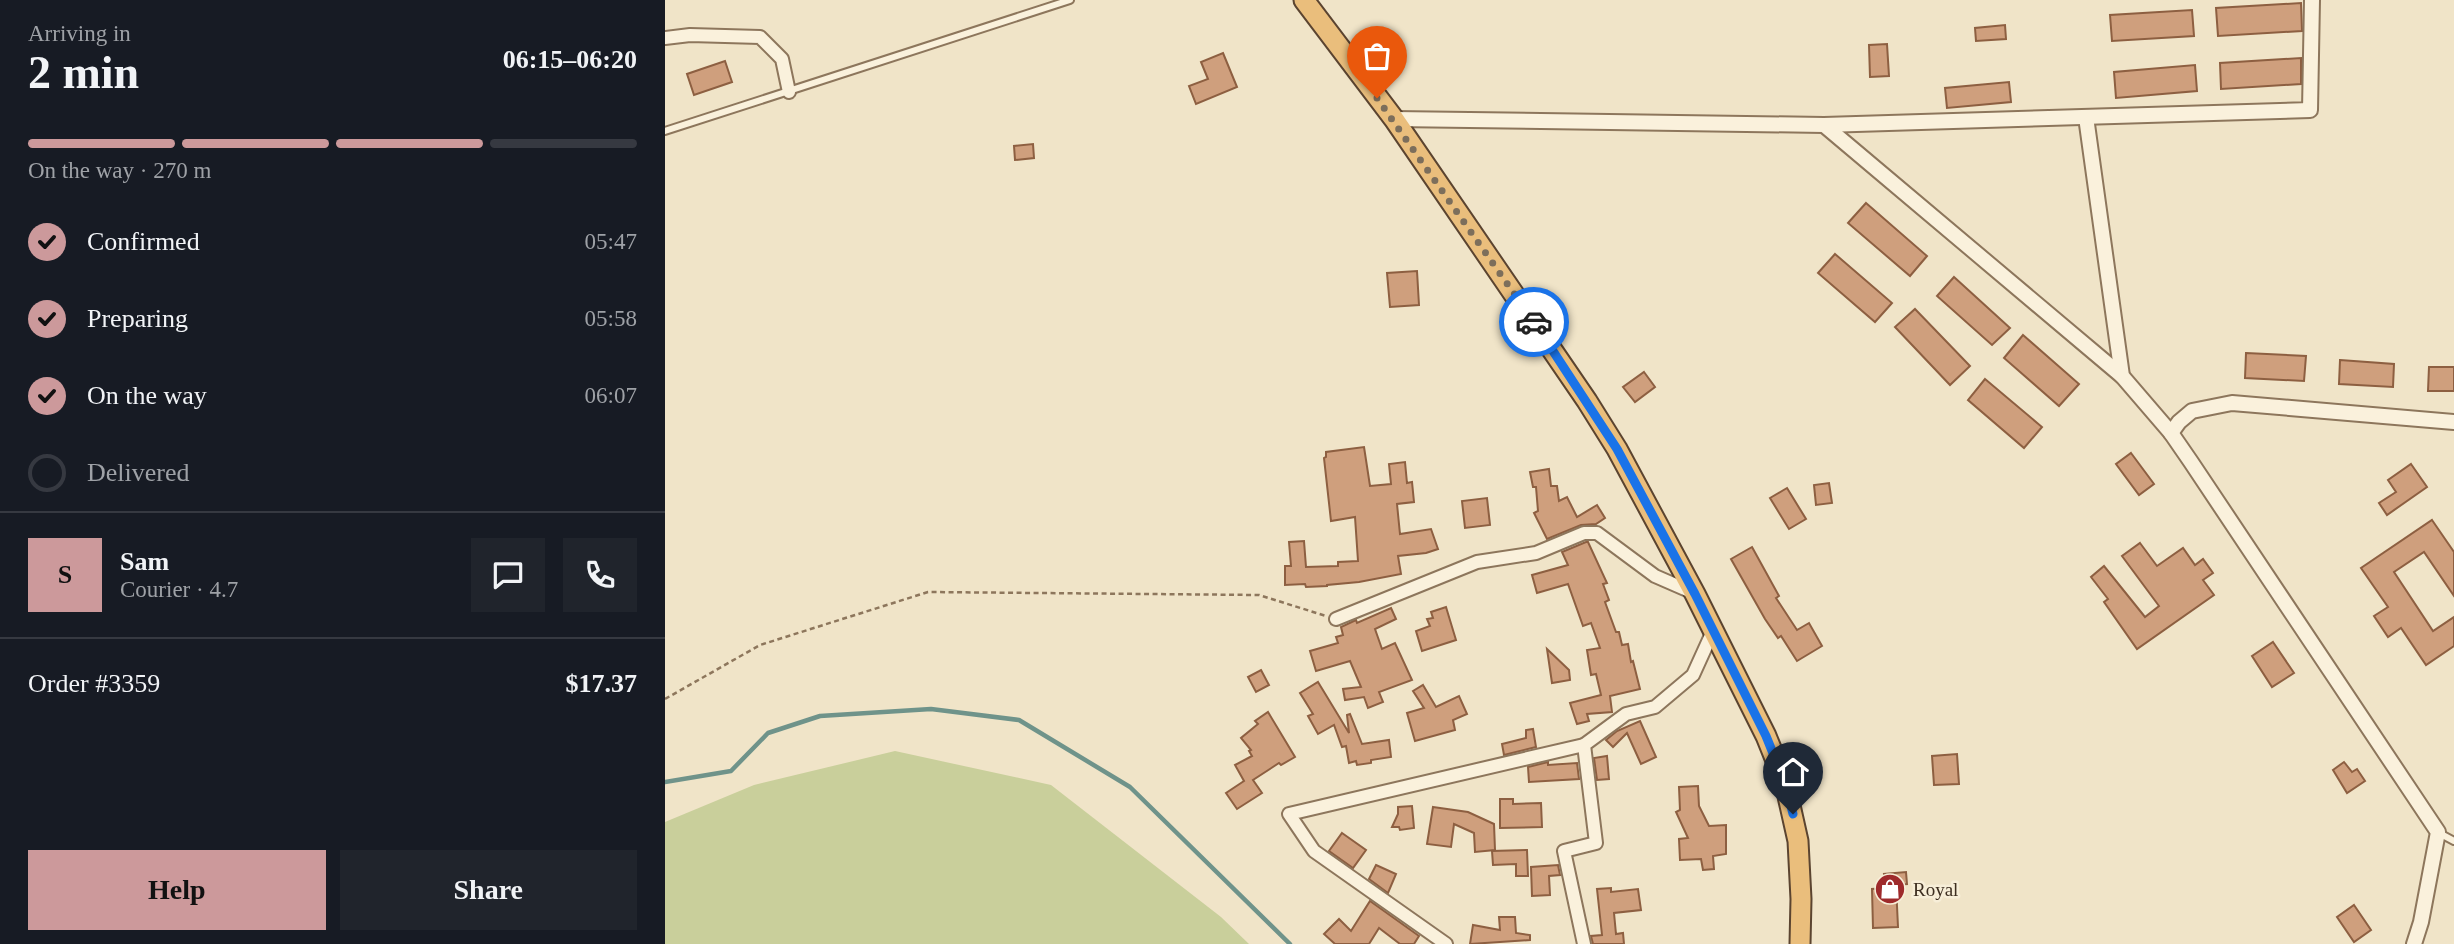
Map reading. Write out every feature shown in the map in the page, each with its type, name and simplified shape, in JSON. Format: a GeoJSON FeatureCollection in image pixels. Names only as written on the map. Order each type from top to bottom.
{"type":"FeatureCollection","features":[{"type":"Feature","properties":{"kind":"highway"},"geometry":{"type":"LineString","coordinates":[[1304,0],[1394,119],[1587,401],[1617,449],[1695,594],[1766,736],[1785,783],[1798,841],[1800,944]]}},
{"type":"Feature","properties":{"kind":"street"},"geometry":{"type":"LineString","coordinates":[[1394,119],[1823,125],[2310,110],[2312,0]]}},
{"type":"Feature","properties":{"kind":"street"},"geometry":{"type":"LineString","coordinates":[[665,38],[690,35],[760,37],[782,58],[789,92]]}},
{"type":"Feature","properties":{"kind":"street"},"geometry":{"type":"LineString","coordinates":[[2087,117],[2122,376]]}},
{"type":"Feature","properties":{"kind":"street"},"geometry":{"type":"LineString","coordinates":[[1823,125],[2122,376],[2171,433],[2438,832],[2421,922],[2414,944]]}},
{"type":"Feature","properties":{"kind":"street"},"geometry":{"type":"LineString","coordinates":[[2171,433],[2192,411],[2232,403],[2454,422]]}},
{"type":"Feature","properties":{"kind":"street"},"geometry":{"type":"LineString","coordinates":[[1336,619],[1477,562],[1536,553],[1584,533],[1597,533],[1655,576],[1695,594]]}},
{"type":"Feature","properties":{"kind":"street"},"geometry":{"type":"LineString","coordinates":[[1445,944],[1314,851],[1289,814],[1584,745],[1626,714],[1655,707],[1693,675],[1713,631]]}},
{"type":"Feature","properties":{"kind":"street"},"geometry":{"type":"LineString","coordinates":[[1584,745],[1596,843],[1564,851],[1584,944]]}},
{"type":"Feature","properties":{"kind":"lane"},"geometry":{"type":"LineString","coordinates":[[665,131],[1070,0]]}},
{"type":"Feature","properties":{"kind":"lane"},"geometry":{"type":"LineString","coordinates":[[2438,832],[2454,841]]}},
{"type":"Feature","properties":{"kind":"path"},"geometry":{"type":"LineString","coordinates":[[665,699],[760,645],[928,592],[1259,595],[1336,619]]}},
{"type":"Feature","properties":{"kind":"green space"},"geometry":{"type":"Polygon","coordinates":[[[895,751],[1051,785],[1221,917],[1249,944],[665,944],[665,822],[754,785],[895,751]]]}},
{"type":"Feature","properties":{"kind":"building"},"geometry":{"type":"Polygon","coordinates":[[[2301,3],[2302,31],[2218,36],[2216,8],[2301,3]]]}},
{"type":"Feature","properties":{"kind":"building"},"geometry":{"type":"Polygon","coordinates":[[[2192,10],[2194,36],[2112,41],[2110,15],[2192,10]]]}},
{"type":"Feature","properties":{"kind":"building"},"geometry":{"type":"Polygon","coordinates":[[[2005,25],[2006,39],[1976,41],[1975,28],[2005,25]]]}},
{"type":"Feature","properties":{"kind":"building"},"geometry":{"type":"Polygon","coordinates":[[[1887,44],[1889,76],[1870,77],[1869,45],[1887,44]]]}},
{"type":"Feature","properties":{"kind":"building"},"geometry":{"type":"Polygon","coordinates":[[[1223,53],[1237,87],[1196,104],[1189,86],[1208,79],[1201,62],[1223,53]]]}},
{"type":"Feature","properties":{"kind":"building"},"geometry":{"type":"Polygon","coordinates":[[[2301,58],[2301,84],[2221,89],[2220,63],[2301,58]]]}},
{"type":"Feature","properties":{"kind":"building"},"geometry":{"type":"Polygon","coordinates":[[[725,61],[732,82],[694,95],[687,74],[725,61]]]}},
{"type":"Feature","properties":{"kind":"building"},"geometry":{"type":"Polygon","coordinates":[[[2195,65],[2197,91],[2116,98],[2114,72],[2195,65]]]}},
{"type":"Feature","properties":{"kind":"building"},"geometry":{"type":"Polygon","coordinates":[[[2009,82],[2011,102],[1947,108],[1945,88],[2009,82]]]}},
{"type":"Feature","properties":{"kind":"building"},"geometry":{"type":"Polygon","coordinates":[[[1033,144],[1034,158],[1015,160],[1014,146],[1033,144]]]}},
{"type":"Feature","properties":{"kind":"building"},"geometry":{"type":"Polygon","coordinates":[[[1866,203],[1927,256],[1910,276],[1848,223],[1866,203]]]}},
{"type":"Feature","properties":{"kind":"building"},"geometry":{"type":"Polygon","coordinates":[[[1835,254],[1892,303],[1875,322],[1818,273],[1835,254]]]}},
{"type":"Feature","properties":{"kind":"building"},"geometry":{"type":"Polygon","coordinates":[[[1417,271],[1419,305],[1390,307],[1387,273],[1417,271]]]}},
{"type":"Feature","properties":{"kind":"building"},"geometry":{"type":"Polygon","coordinates":[[[1954,277],[2010,328],[1992,345],[1937,296],[1954,277]]]}},
{"type":"Feature","properties":{"kind":"building"},"geometry":{"type":"Polygon","coordinates":[[[1915,309],[1970,366],[1950,385],[1895,327],[1915,309]]]}},
{"type":"Feature","properties":{"kind":"building"},"geometry":{"type":"Polygon","coordinates":[[[2023,335],[2079,384],[2059,406],[2004,358],[2023,335]]]}},
{"type":"Feature","properties":{"kind":"building"},"geometry":{"type":"Polygon","coordinates":[[[2246,353],[2306,356],[2304,381],[2245,378],[2246,353]]]}},
{"type":"Feature","properties":{"kind":"building"},"geometry":{"type":"Polygon","coordinates":[[[2340,360],[2394,364],[2393,387],[2339,384],[2340,360]]]}},
{"type":"Feature","properties":{"kind":"building"},"geometry":{"type":"Polygon","coordinates":[[[2429,367],[2454,367],[2454,391],[2428,391],[2429,367]]]}},
{"type":"Feature","properties":{"kind":"building"},"geometry":{"type":"Polygon","coordinates":[[[1644,372],[1655,387],[1635,402],[1623,387],[1644,372]]]}},
{"type":"Feature","properties":{"kind":"building"},"geometry":{"type":"Polygon","coordinates":[[[1985,379],[2042,427],[2024,448],[1968,400],[1985,379]]]}},
{"type":"Feature","properties":{"kind":"building"},"geometry":{"type":"Polygon","coordinates":[[[1364,447],[1370,486],[1391,484],[1389,464],[1405,462],[1407,483],[1412,482],[1414,502],[1397,504],[1400,534],[1431,529],[1438,549],[1398,556],[1401,574],[1327,586],[1285,585],[1285,566],[1291,566],[1289,542],[1304,541],[1306,567],[1338,566],[1338,562],[1358,561],[1355,517],[1331,521],[1324,458],[1326,452],[1364,447]]]}},
{"type":"Feature","properties":{"kind":"building"},"geometry":{"type":"Polygon","coordinates":[[[2131,453],[2154,484],[2139,495],[2116,464],[2131,453]]]}},
{"type":"Feature","properties":{"kind":"building"},"geometry":{"type":"Polygon","coordinates":[[[2411,464],[2427,487],[2387,515],[2379,503],[2396,492],[2388,480],[2411,464]]]}},
{"type":"Feature","properties":{"kind":"building"},"geometry":{"type":"Polygon","coordinates":[[[1549,469],[1551,486],[1557,486],[1559,501],[1567,497],[1577,517],[1597,505],[1605,518],[1596,524],[1581,525],[1547,539],[1534,513],[1538,511],[1536,487],[1533,487],[1530,472],[1549,469]]]}},
{"type":"Feature","properties":{"kind":"building"},"geometry":{"type":"Polygon","coordinates":[[[1829,483],[1832,503],[1816,505],[1814,485],[1829,483]]]}},
{"type":"Feature","properties":{"kind":"building"},"geometry":{"type":"Polygon","coordinates":[[[1787,488],[1806,519],[1789,529],[1770,498],[1787,488]]]}},
{"type":"Feature","properties":{"kind":"building"},"geometry":{"type":"Polygon","coordinates":[[[1487,498],[1490,525],[1465,528],[1462,501],[1487,498]]]}},
{"type":"Feature","properties":{"kind":"building"},"geometry":{"type":"Polygon","coordinates":[[[2432,520],[2454,552],[2454,596],[2424,552],[2394,572],[2433,631],[2454,617],[2454,646],[2426,665],[2401,628],[2388,637],[2374,616],[2388,607],[2361,568],[2432,520]]]}},
{"type":"Feature","properties":{"kind":"building"},"geometry":{"type":"Polygon","coordinates":[[[1586,542],[1607,583],[1603,584],[1609,600],[1605,602],[1622,645],[1628,644],[1640,689],[1610,696],[1612,712],[1587,714],[1589,721],[1577,724],[1570,703],[1601,695],[1596,674],[1591,675],[1587,650],[1600,648],[1591,623],[1583,626],[1568,584],[1537,593],[1532,575],[1568,565],[1562,552],[1586,542]]]}},
{"type":"Feature","properties":{"kind":"building"},"geometry":{"type":"Polygon","coordinates":[[[2140,543],[2157,566],[2183,548],[2195,565],[2203,559],[2213,573],[2203,580],[2214,595],[2137,649],[2104,602],[2108,599],[2091,577],[2104,566],[2145,617],[2159,606],[2122,556],[2140,543]]]}},
{"type":"Feature","properties":{"kind":"building"},"geometry":{"type":"Polygon","coordinates":[[[1752,547],[1779,596],[1776,598],[1797,630],[1809,623],[1822,646],[1797,661],[1781,636],[1778,638],[1765,619],[1731,559],[1752,547]]]}},
{"type":"Feature","properties":{"kind":"building"},"geometry":{"type":"Polygon","coordinates":[[[1446,607],[1456,640],[1422,651],[1416,631],[1430,626],[1427,619],[1433,618],[1431,612],[1446,607]]]}},
{"type":"Feature","properties":{"kind":"building"},"geometry":{"type":"Polygon","coordinates":[[[1391,608],[1396,619],[1375,629],[1382,649],[1395,643],[1412,680],[1379,692],[1383,702],[1368,708],[1364,697],[1345,700],[1343,689],[1361,687],[1350,661],[1316,671],[1310,651],[1338,643],[1336,637],[1343,635],[1341,627],[1391,608]]]}},
{"type":"Feature","properties":{"kind":"building"},"geometry":{"type":"Polygon","coordinates":[[[2273,642],[2294,673],[2272,687],[2252,656],[2273,642]]]}},
{"type":"Feature","properties":{"kind":"building"},"geometry":{"type":"Polygon","coordinates":[[[1547,649],[1569,670],[1570,680],[1552,683],[1547,649]]]}},
{"type":"Feature","properties":{"kind":"building"},"geometry":{"type":"Polygon","coordinates":[[[1261,670],[1269,685],[1256,692],[1248,677],[1261,670]]]}},
{"type":"Feature","properties":{"kind":"building"},"geometry":{"type":"Polygon","coordinates":[[[1318,682],[1349,733],[1347,715],[1350,714],[1362,744],[1389,740],[1391,757],[1357,765],[1356,761],[1349,763],[1346,746],[1342,747],[1334,725],[1318,734],[1308,716],[1313,714],[1300,693],[1318,682]]]}},
{"type":"Feature","properties":{"kind":"building"},"geometry":{"type":"Polygon","coordinates":[[[1423,685],[1436,707],[1459,696],[1467,714],[1453,720],[1455,730],[1415,741],[1407,713],[1424,708],[1413,691],[1423,685]]]}},
{"type":"Feature","properties":{"kind":"building"},"geometry":{"type":"Polygon","coordinates":[[[1268,712],[1295,757],[1281,765],[1279,763],[1253,780],[1262,793],[1237,809],[1226,793],[1244,781],[1235,765],[1252,756],[1249,751],[1251,750],[1241,738],[1258,724],[1255,721],[1268,712]]]}},
{"type":"Feature","properties":{"kind":"building"},"geometry":{"type":"Polygon","coordinates":[[[1640,721],[1656,757],[1641,764],[1627,733],[1613,747],[1606,740],[1617,731],[1640,721]]]}},
{"type":"Feature","properties":{"kind":"building"},"geometry":{"type":"Polygon","coordinates":[[[1533,729],[1536,747],[1504,755],[1502,744],[1526,738],[1526,730],[1533,729]]]}},
{"type":"Feature","properties":{"kind":"building"},"geometry":{"type":"Polygon","coordinates":[[[1957,754],[1959,784],[1934,785],[1932,756],[1957,754]]]}},
{"type":"Feature","properties":{"kind":"building"},"geometry":{"type":"Polygon","coordinates":[[[1607,756],[1609,779],[1597,780],[1594,758],[1607,756]]]}},
{"type":"Feature","properties":{"kind":"building"},"geometry":{"type":"Polygon","coordinates":[[[1548,762],[1548,765],[1577,763],[1579,779],[1529,782],[1528,767],[1548,762]]]}},
{"type":"Feature","properties":{"kind":"building"},"geometry":{"type":"Polygon","coordinates":[[[2344,762],[2352,772],[2357,769],[2365,781],[2347,793],[2333,770],[2344,762]]]}},
{"type":"Feature","properties":{"kind":"building"},"geometry":{"type":"Polygon","coordinates":[[[1698,786],[1699,806],[1709,826],[1726,825],[1726,854],[1713,856],[1714,869],[1703,870],[1701,859],[1680,860],[1679,839],[1688,838],[1676,812],[1680,810],[1679,787],[1698,786]]]}},
{"type":"Feature","properties":{"kind":"building"},"geometry":{"type":"Polygon","coordinates":[[[1500,799],[1513,799],[1513,804],[1541,803],[1542,827],[1500,828],[1500,799]]]}},
{"type":"Feature","properties":{"kind":"building"},"geometry":{"type":"Polygon","coordinates":[[[1412,806],[1414,828],[1400,830],[1399,827],[1392,827],[1398,807],[1412,806]]]}},
{"type":"Feature","properties":{"kind":"building"},"geometry":{"type":"Polygon","coordinates":[[[1433,807],[1468,812],[1494,824],[1495,850],[1475,852],[1474,833],[1454,824],[1451,847],[1427,844],[1433,807]]]}},
{"type":"Feature","properties":{"kind":"building"},"geometry":{"type":"Polygon","coordinates":[[[1342,833],[1366,850],[1353,868],[1329,851],[1342,833]]]}},
{"type":"Feature","properties":{"kind":"building"},"geometry":{"type":"Polygon","coordinates":[[[1527,850],[1528,876],[1516,876],[1516,864],[1493,865],[1492,851],[1527,850]]]}},
{"type":"Feature","properties":{"kind":"building"},"geometry":{"type":"Polygon","coordinates":[[[1376,865],[1396,874],[1388,893],[1369,879],[1376,865]]]}},
{"type":"Feature","properties":{"kind":"building"},"geometry":{"type":"Polygon","coordinates":[[[1558,865],[1560,875],[1549,876],[1550,895],[1532,896],[1531,867],[1558,865]]]}},
{"type":"Feature","properties":{"kind":"building"},"geometry":{"type":"Polygon","coordinates":[[[1906,872],[1907,884],[1896,885],[1898,927],[1873,928],[1872,889],[1886,888],[1884,874],[1906,872]]]}},
{"type":"Feature","properties":{"kind":"building"},"geometry":{"type":"Polygon","coordinates":[[[1611,888],[1611,892],[1638,889],[1641,910],[1614,913],[1616,934],[1623,933],[1624,944],[1593,944],[1591,936],[1602,935],[1597,889],[1611,888]]]}},
{"type":"Feature","properties":{"kind":"building"},"geometry":{"type":"Polygon","coordinates":[[[1370,901],[1419,936],[1414,944],[1400,944],[1379,928],[1369,944],[1335,944],[1324,934],[1339,919],[1351,931],[1370,901]]]}},
{"type":"Feature","properties":{"kind":"building"},"geometry":{"type":"Polygon","coordinates":[[[2354,905],[2371,930],[2354,942],[2337,917],[2354,905]]]}},
{"type":"Feature","properties":{"kind":"building"},"geometry":{"type":"Polygon","coordinates":[[[1499,917],[1515,917],[1516,933],[1530,935],[1530,940],[1470,944],[1473,925],[1500,930],[1499,917]]]}},
{"type":"Feature","properties":{"kind":"waterway"},"geometry":{"type":"LineString","coordinates":[[665,782],[731,771],[768,733],[820,716],[931,709],[1019,720],[1130,787],[1290,944]]}},
{"type":"Feature","properties":{"kind":"way so far"},"geometry":{"type":"LineString","coordinates":[[1377,98],[1534,322]]}},
{"type":"Feature","properties":{"kind":"place","name":"Royal"},"geometry":{"type":"Point","coordinates":[1890,889]}},
{"type":"Feature","properties":{"kind":"route"},"geometry":{"type":"LineString","coordinates":[[1534,322],[1617,449],[1695,594],[1776,757],[1793,814]]}}]}
